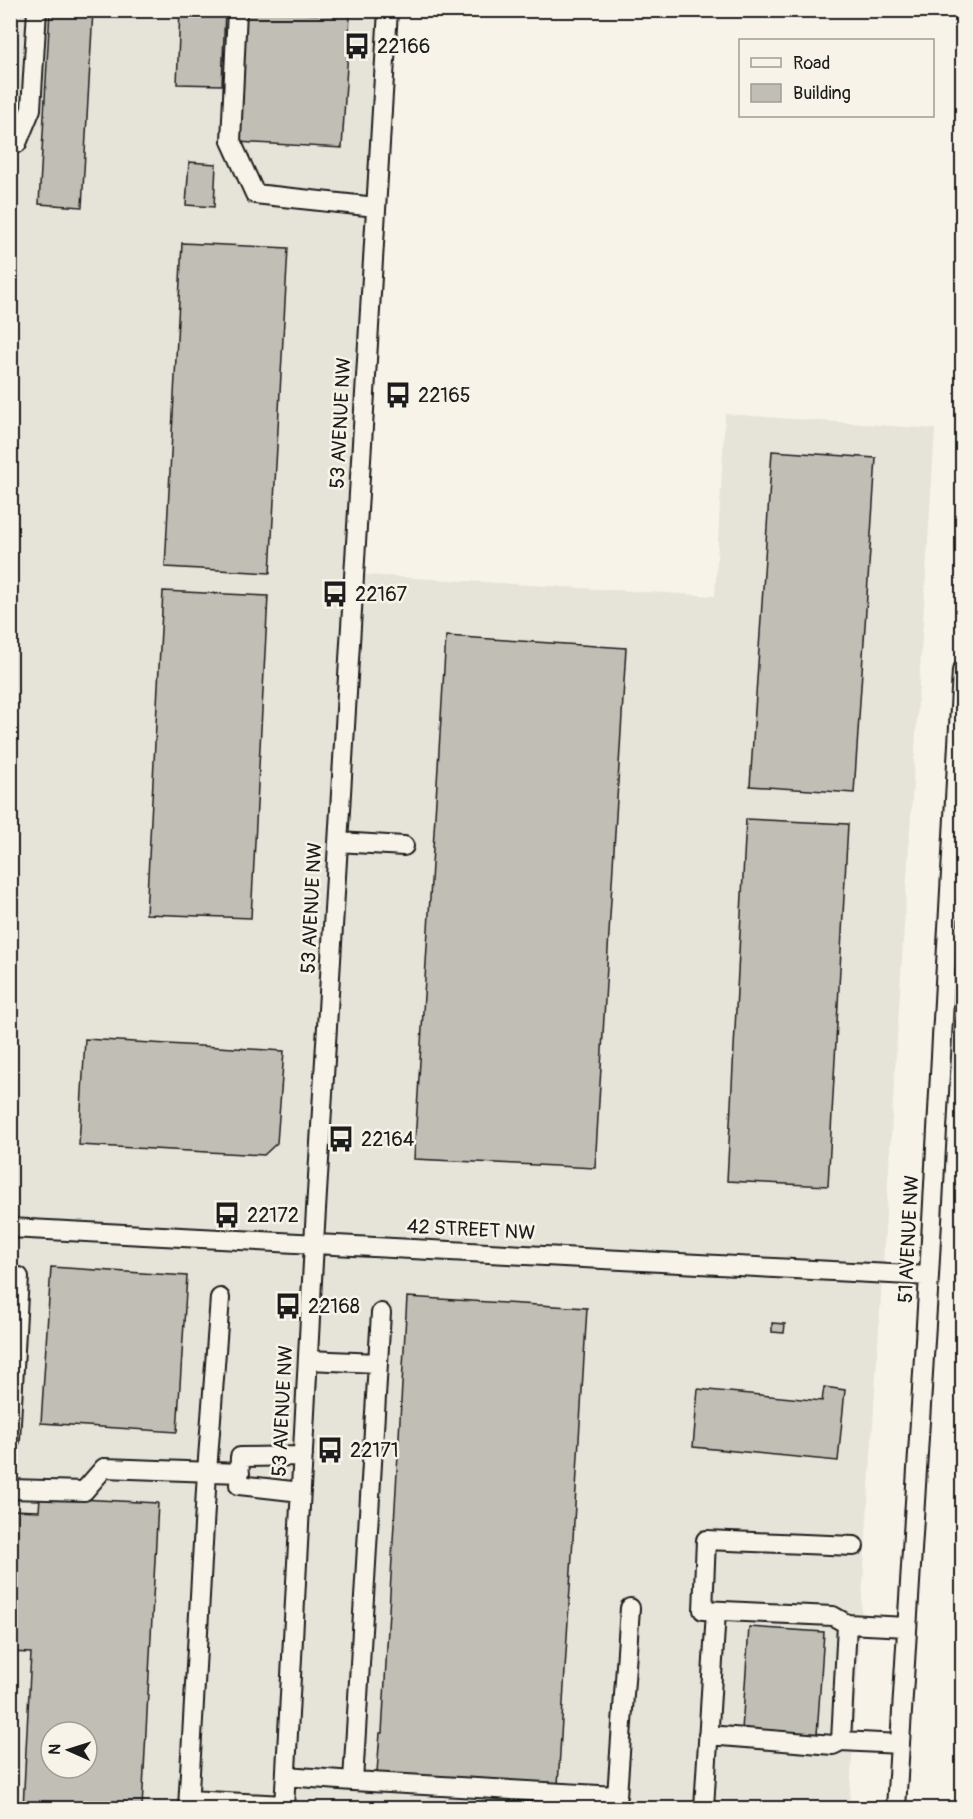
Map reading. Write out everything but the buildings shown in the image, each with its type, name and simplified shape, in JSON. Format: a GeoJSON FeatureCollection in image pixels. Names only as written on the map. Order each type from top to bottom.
{"type":"FeatureCollection","features":[{"type":"Feature","properties":{"kind":"street"},"geometry":{"type":"LineString","coordinates":[[13,147],[31,109],[36,10]]}},
{"type":"Feature","properties":{"kind":"street"},"geometry":{"type":"LineString","coordinates":[[237,10],[231,141],[255,194],[376,207]]}},
{"type":"Feature","properties":{"kind":"street","name":"53 AVENUE NW"},"geometry":{"type":"LineString","coordinates":[[284,1807],[314,1243],[388,10]]}},
{"type":"Feature","properties":{"kind":"street","name":"51 AVENUE NW"},"geometry":{"type":"LineString","coordinates":[[896,1809],[963,671]]}},
{"type":"Feature","properties":{"kind":"street"},"geometry":{"type":"LineString","coordinates":[[338,842],[404,846]]}},
{"type":"Feature","properties":{"kind":"street","name":"42 STREET NW"},"geometry":{"type":"LineString","coordinates":[[10,1228],[929,1276]]}},
{"type":"Feature","properties":{"kind":"street"},"geometry":{"type":"LineString","coordinates":[[10,1440],[19,1277]]}},
{"type":"Feature","properties":{"kind":"street"},"geometry":{"type":"LineString","coordinates":[[220,1298],[207,1472],[189,1804],[284,1807]]}},
{"type":"Feature","properties":{"kind":"street"},"geometry":{"type":"LineString","coordinates":[[353,1781],[381,1314]]}},
{"type":"Feature","properties":{"kind":"street"},"geometry":{"type":"LineString","coordinates":[[308,1360],[378,1363]]}},
{"type":"Feature","properties":{"kind":"street"},"geometry":{"type":"LineString","coordinates":[[301,1492],[239,1485],[240,1457],[303,1456]]}},
{"type":"Feature","properties":{"kind":"street"},"geometry":{"type":"LineString","coordinates":[[10,1489],[84,1491],[104,1467],[240,1473]]}},
{"type":"Feature","properties":{"kind":"street"},"geometry":{"type":"LineString","coordinates":[[854,1545],[706,1540],[703,1610],[833,1616],[847,1624],[908,1628]]}},
{"type":"Feature","properties":{"kind":"street"},"geometry":{"type":"LineString","coordinates":[[286,1776],[617,1797],[630,1608]]}},
{"type":"Feature","properties":{"kind":"street"},"geometry":{"type":"LineString","coordinates":[[704,1809],[716,1611]]}},
{"type":"Feature","properties":{"kind":"street"},"geometry":{"type":"LineString","coordinates":[[841,1741],[847,1624]]}},
{"type":"Feature","properties":{"kind":"street"},"geometry":{"type":"LineString","coordinates":[[708,1735],[832,1745],[841,1741],[900,1744]]}},
{"type":"Feature","properties":{"kind":"shaded area"},"geometry":{"type":"Polygon","coordinates":[[[11,11],[385,11],[349,574],[715,596],[725,414],[935,429],[849,1808],[11,1808],[11,11]]]}},
{"type":"Feature","properties":{"kind":"place","name":"22166"},"geometry":{"type":"Point","coordinates":[357,46]}},
{"type":"Feature","properties":{"kind":"place","name":"22165"},"geometry":{"type":"Point","coordinates":[398,395]}},
{"type":"Feature","properties":{"kind":"place","name":"22167"},"geometry":{"type":"Point","coordinates":[335,594]}},
{"type":"Feature","properties":{"kind":"place","name":"22164"},"geometry":{"type":"Point","coordinates":[341,1139]}},
{"type":"Feature","properties":{"kind":"place","name":"22172"},"geometry":{"type":"Point","coordinates":[227,1215]}},
{"type":"Feature","properties":{"kind":"place","name":"22168"},"geometry":{"type":"Point","coordinates":[288,1306]}},
{"type":"Feature","properties":{"kind":"place","name":"22171"},"geometry":{"type":"Point","coordinates":[330,1450]}}]}
